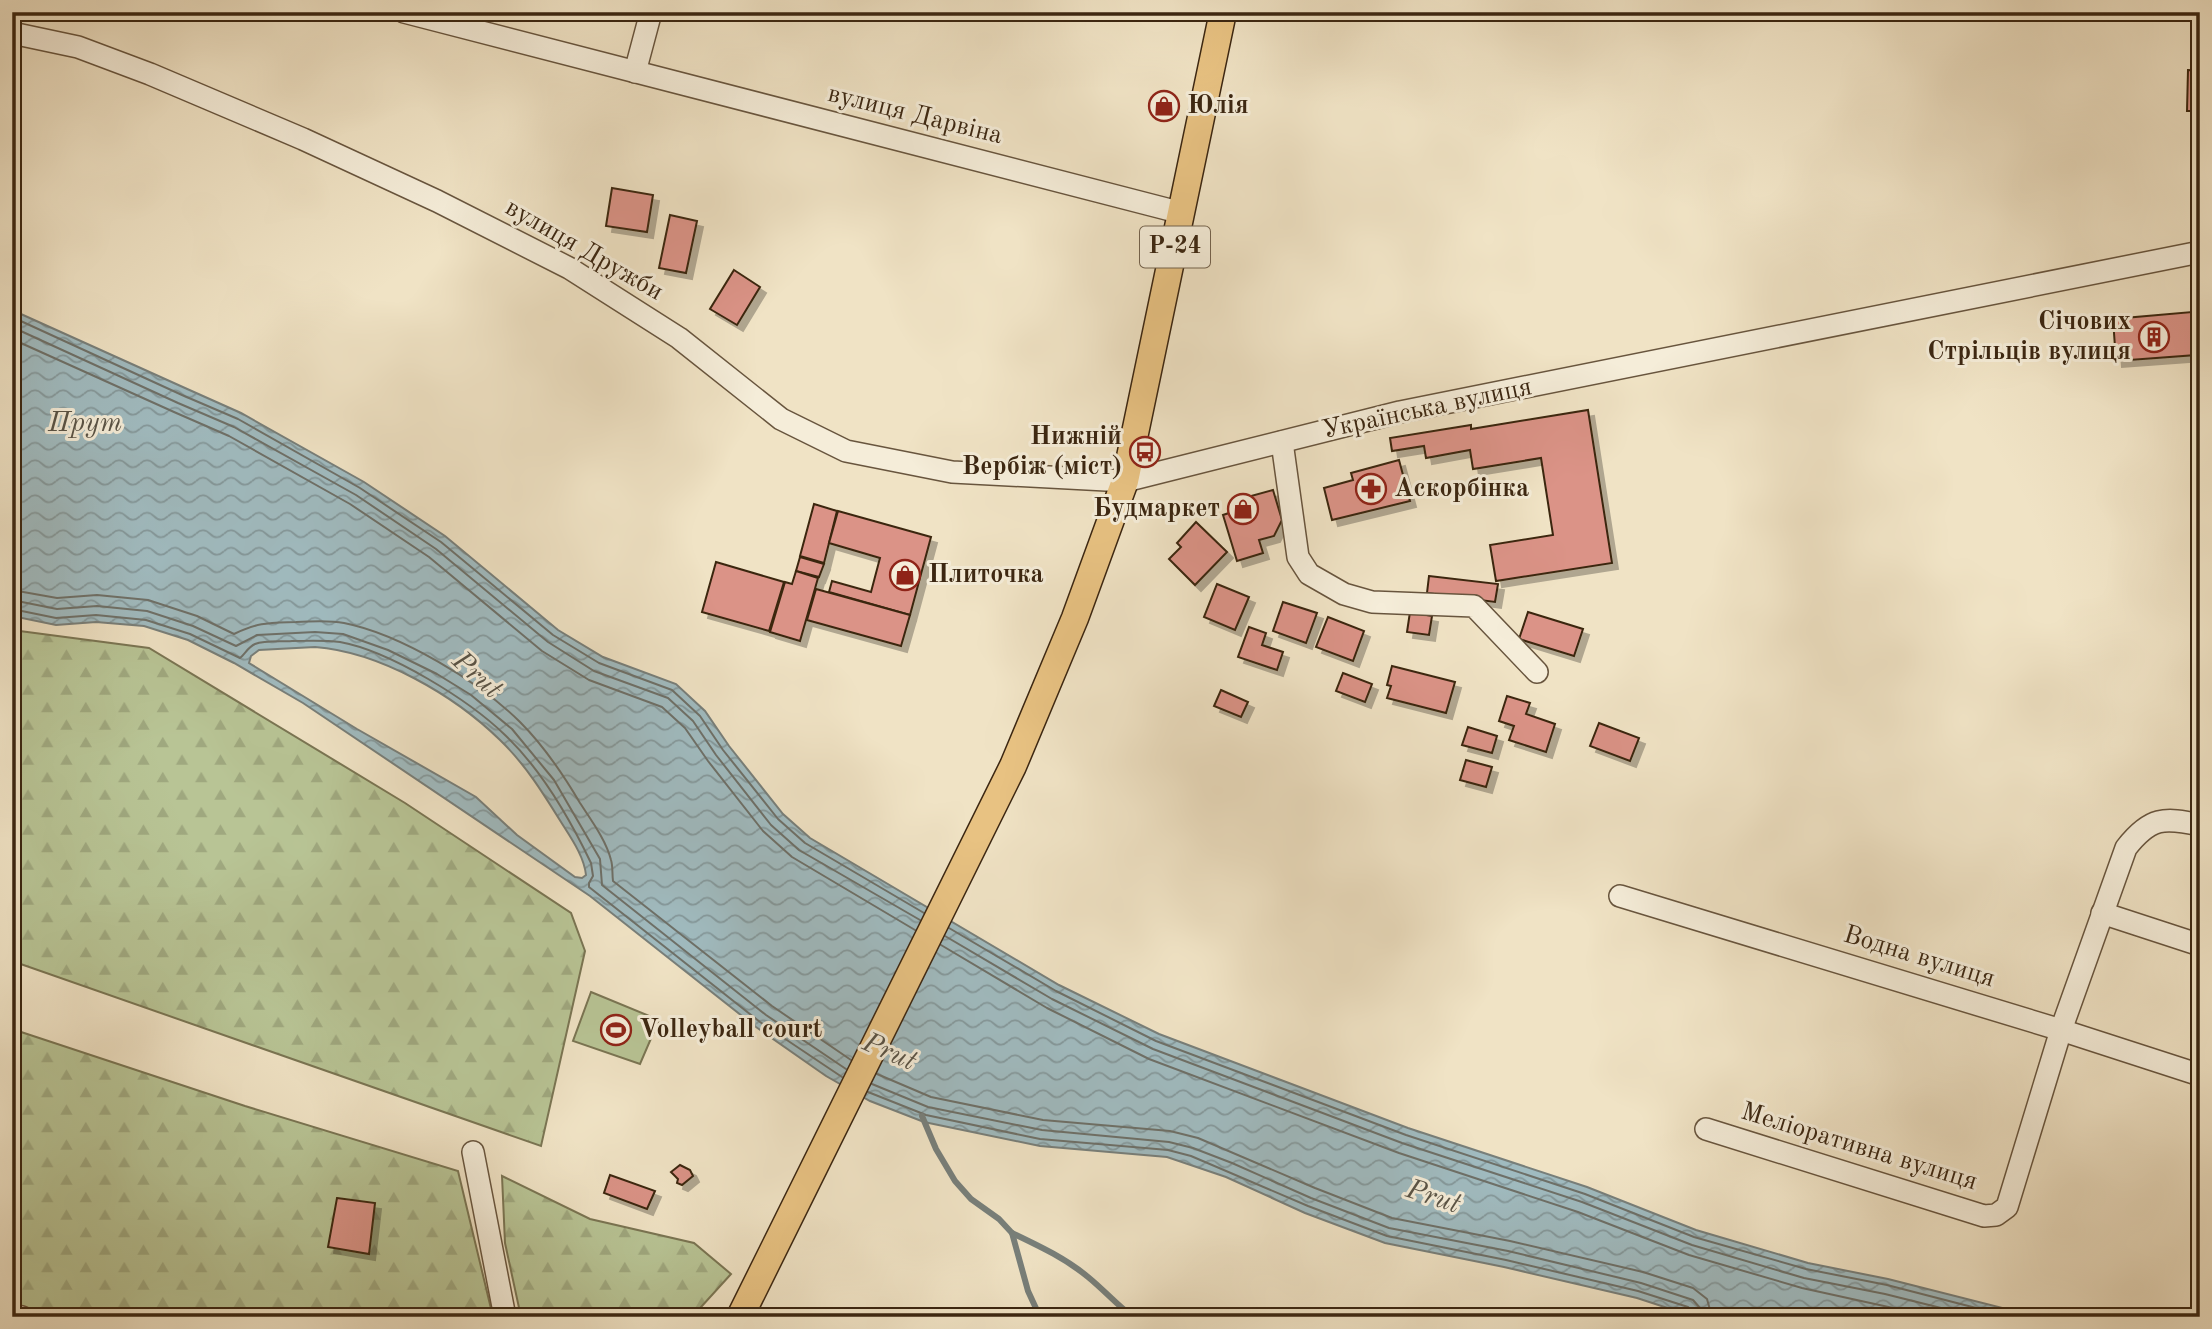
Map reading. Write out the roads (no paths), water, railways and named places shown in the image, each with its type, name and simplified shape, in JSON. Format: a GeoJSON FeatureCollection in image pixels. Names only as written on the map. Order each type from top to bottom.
{"type":"FeatureCollection","features":[{"type":"Feature","properties":{"kind":"main road","name":"Р-24"},"geometry":{"type":"LineString","coordinates":[[740,1317],[1013,766],[1075,618],[1125,481],[1223,12]]}},
{"type":"Feature","properties":{"kind":"street","name":"вулиця Дарвіна"},"geometry":{"type":"LineString","coordinates":[[404,12],[1182,213]]}},
{"type":"Feature","properties":{"kind":"street"},"geometry":{"type":"LineString","coordinates":[[635,72],[650,12]]}},
{"type":"Feature","properties":{"kind":"street","name":"вулиця Дружби"},"geometry":{"type":"LineString","coordinates":[[12,33],[78,47],[150,74],[303,139],[437,201],[569,268],[679,338],[781,419],[846,450],[952,472],[1125,481]]}},
{"type":"Feature","properties":{"kind":"street","name":"Українська вулиця"},"geometry":{"type":"LineString","coordinates":[[1125,481],[1400,412],[2200,252]]}},
{"type":"Feature","properties":{"kind":"street"},"geometry":{"type":"LineString","coordinates":[[1282,442],[1298,557],[1309,574],[1344,594],[1372,602],[1474,606],[1537,672]]}},
{"type":"Feature","properties":{"kind":"street"},"geometry":{"type":"LineString","coordinates":[[2061,1030],[2126,848],[2138,832],[2156,821],[2175,819],[2200,825]]}},
{"type":"Feature","properties":{"kind":"street","name":"Водна вулиця"},"geometry":{"type":"LineString","coordinates":[[1620,896],[2200,1075]]}},
{"type":"Feature","properties":{"kind":"street"},"geometry":{"type":"LineString","coordinates":[[2102,913],[2200,945]]}},
{"type":"Feature","properties":{"kind":"street","name":"Меліоративна вулиця"},"geometry":{"type":"LineString","coordinates":[[1706,1129],[1984,1216],[1996,1215],[2007,1207],[2061,1030]]}},
{"type":"Feature","properties":{"kind":"street"},"geometry":{"type":"LineString","coordinates":[[474,1152],[505,1317]]}},
{"type":"Feature","properties":{"kind":"street"},"geometry":{"type":"LineString","coordinates":[[12,1315],[22,1317]]}},
{"type":"Feature","properties":{"kind":"water"},"geometry":{"type":"Polygon","coordinates":[[[12,310],[241,413],[364,482],[445,536],[558,630],[603,657],[676,684],[705,711],[783,814],[810,838],[1059,985],[1159,1034],[1408,1128],[1587,1187],[1696,1230],[1808,1263],[1888,1279],[2038,1317],[1695,1317],[1637,1298],[1385,1243],[1305,1213],[1226,1177],[1167,1157],[1040,1146],[924,1122],[870,1101],[826,1076],[756,1027],[590,896],[303,703],[234,663],[188,640],[144,626],[96,622],[56,625],[12,616],[12,310]],[[315,647],[259,650],[251,656],[249,663],[476,797],[517,835],[575,877],[582,878],[586,875],[576,847],[526,769],[482,723],[415,678],[365,657],[315,647]]]}},
{"type":"Feature","properties":{"kind":"waterway"},"geometry":{"type":"LineString","coordinates":[[922,1116],[936,1149],[955,1181],[971,1199],[999,1219],[1012,1233],[1028,1291],[1040,1317]]}},
{"type":"Feature","properties":{"kind":"waterway"},"geometry":{"type":"LineString","coordinates":[[1012,1233],[1079,1270],[1133,1317]]}},
{"type":"Feature","properties":{"kind":"place","name":"Юлія"},"geometry":{"type":"Point","coordinates":[1164,106]}},
{"type":"Feature","properties":{"kind":"place","name":"Січових Стрільців вулиця"},"geometry":{"type":"Point","coordinates":[2154,337]}},
{"type":"Feature","properties":{"kind":"place","name":"Нижній Вербіж (міст)"},"geometry":{"type":"Point","coordinates":[1145,452]}},
{"type":"Feature","properties":{"kind":"place","name":"Аскорбінка"},"geometry":{"type":"Point","coordinates":[1371,489]}},
{"type":"Feature","properties":{"kind":"place","name":"Будмаркет"},"geometry":{"type":"Point","coordinates":[1243,509]}},
{"type":"Feature","properties":{"kind":"place","name":"Плиточка"},"geometry":{"type":"Point","coordinates":[905,575]}},
{"type":"Feature","properties":{"kind":"place","name":"Volleyball court"},"geometry":{"type":"Point","coordinates":[616,1030]}},
{"type":"Feature","properties":{"kind":"water label","name":"Прут"},"geometry":{"type":"Point","coordinates":[85,424]}},
{"type":"Feature","properties":{"kind":"water label","name":"Prut"},"geometry":{"type":"Point","coordinates":[476,676]}},
{"type":"Feature","properties":{"kind":"water label","name":"Prut"},"geometry":{"type":"Point","coordinates":[889,1053]}},
{"type":"Feature","properties":{"kind":"water label","name":"Prut"},"geometry":{"type":"Point","coordinates":[1433,1198]}}]}
